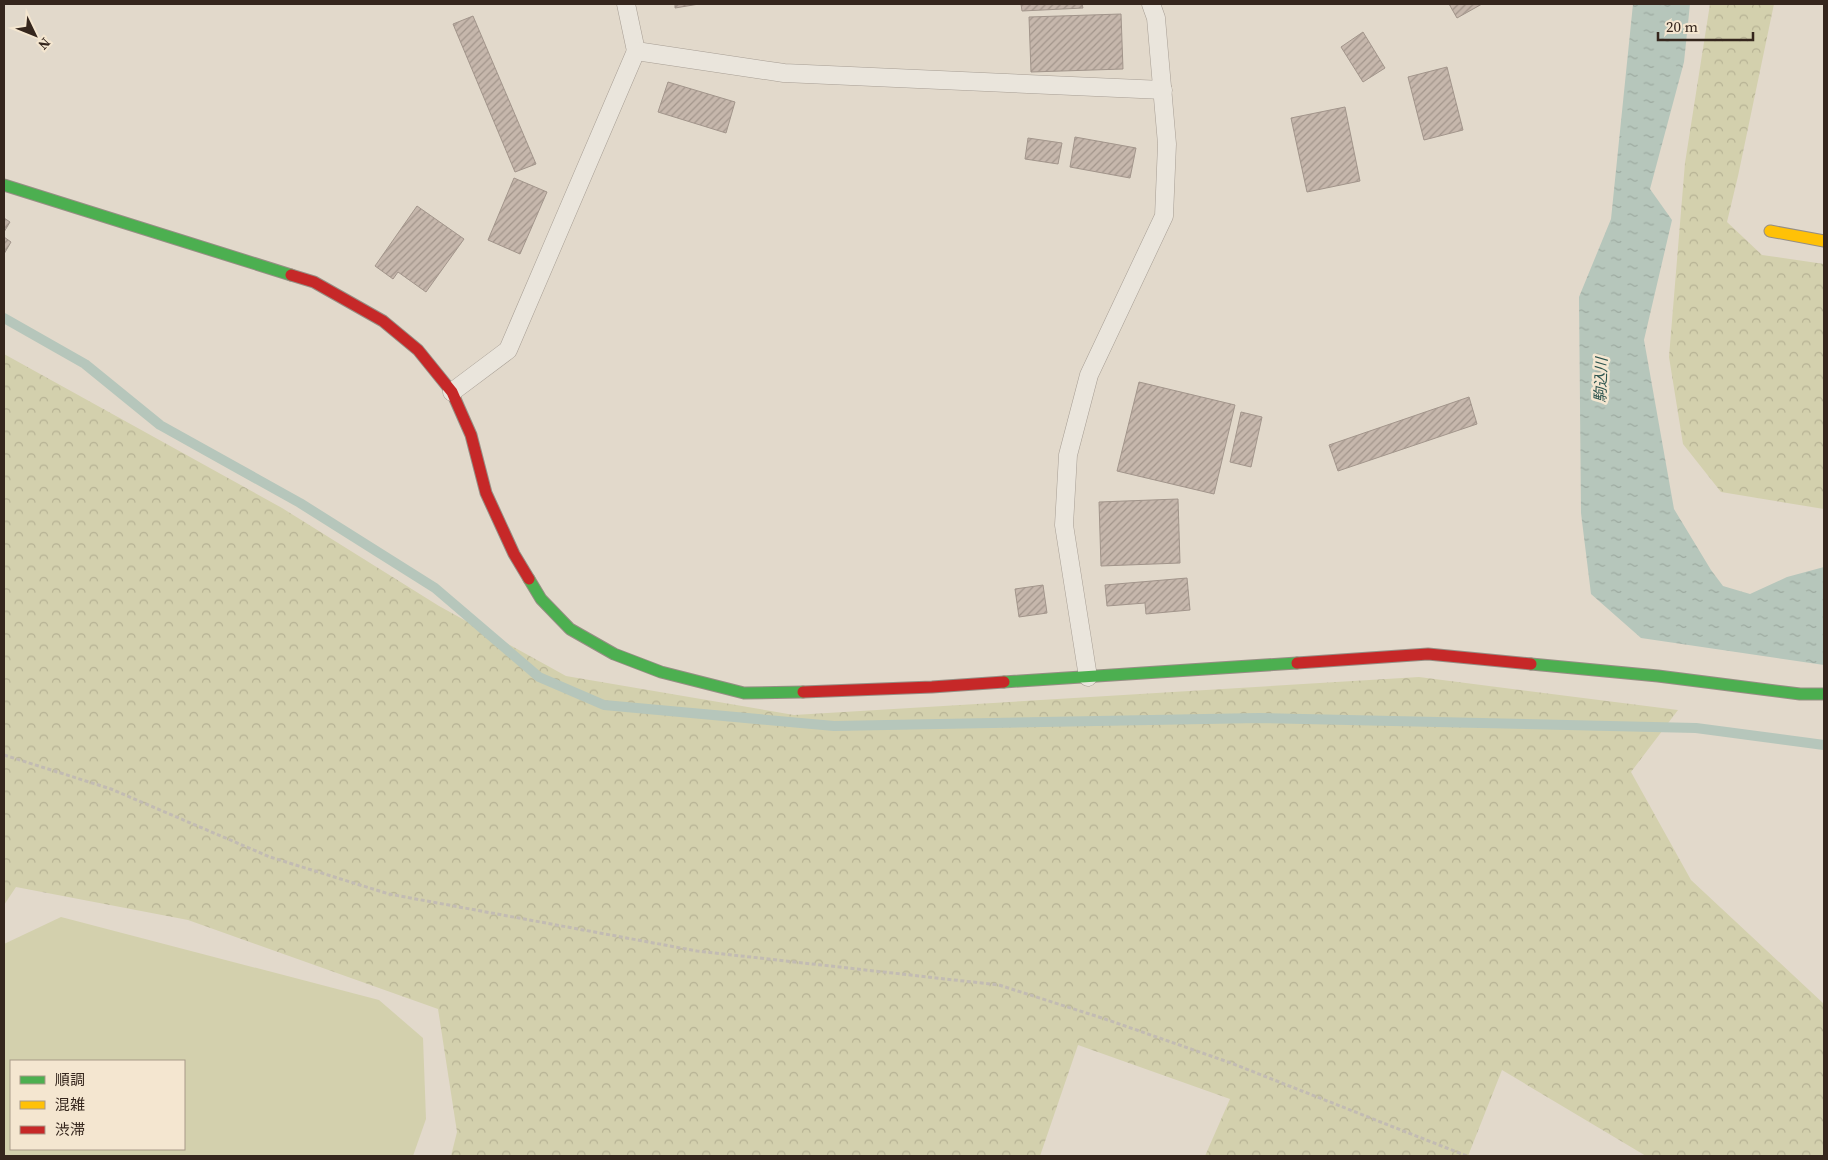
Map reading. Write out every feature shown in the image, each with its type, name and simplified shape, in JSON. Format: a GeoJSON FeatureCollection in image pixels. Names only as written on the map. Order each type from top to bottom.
{"type":"FeatureCollection","features":[{"type":"Feature","properties":{"kind":"street"},"geometry":{"type":"LineString","coordinates":[[4,185],[314,282],[383,321],[418,350],[452,392],[471,435],[486,493],[514,554],[541,599],[570,629],[614,654],[661,672],[744,693],[932,687],[1428,654],[1658,676],[1800,694],[1824,694]]}},
{"type":"Feature","properties":{"kind":"street"},"geometry":{"type":"LineString","coordinates":[[1770,231],[1824,241]]}},
{"type":"Feature","properties":{"kind":"lane"},"geometry":{"type":"LineString","coordinates":[[452,392],[508,350],[636,51],[626,4]]}},
{"type":"Feature","properties":{"kind":"lane"},"geometry":{"type":"LineString","coordinates":[[1088,677],[1064,525],[1068,455],[1089,375],[1164,216],[1168,144],[1156,18],[1151,4]]}},
{"type":"Feature","properties":{"kind":"lane"},"geometry":{"type":"LineString","coordinates":[[636,51],[784,73],[1163,90]]}},
{"type":"Feature","properties":{"kind":"path"},"geometry":{"type":"LineString","coordinates":[[4,755],[110,788],[270,856],[389,894],[697,951],[999,985],[1105,1019],[1231,1063],[1467,1156]]}},
{"type":"Feature","properties":{"kind":"green space"},"geometry":{"type":"Polygon","coordinates":[[[1710,4],[1774,4],[1727,222],[1762,255],[1824,264],[1824,509],[1721,492],[1683,444],[1669,357],[1685,163],[1710,4]]]}},
{"type":"Feature","properties":{"kind":"green space"},"geometry":{"type":"Polygon","coordinates":[[[4,354],[282,508],[439,606],[566,676],[794,715],[1419,677],[1678,710],[1631,772],[1691,880],[1824,1004],[1824,1156],[1646,1156],[1502,1070],[1468,1156],[1205,1156],[1230,1099],[1078,1045],[1040,1156],[451,1156],[457,1132],[438,1009],[188,920],[16,887],[4,905],[4,354]]]}},
{"type":"Feature","properties":{"kind":"green space"},"geometry":{"type":"Polygon","coordinates":[[[61,917],[379,1000],[423,1038],[426,1119],[413,1156],[4,1156],[4,944],[61,917]]]}},
{"type":"Feature","properties":{"kind":"water","name":"駒込川"},"geometry":{"type":"Polygon","coordinates":[[[1633,4],[1690,4],[1684,62],[1650,189],[1672,220],[1644,340],[1674,509],[1711,570],[1723,586],[1750,594],[1787,577],[1824,567],[1824,665],[1641,638],[1591,594],[1581,513],[1579,297],[1611,219],[1633,4]]]}},
{"type":"Feature","properties":{"kind":"building"},"geometry":{"type":"Polygon","coordinates":[[[675,4],[699,4],[675,8],[675,4]]]}},
{"type":"Feature","properties":{"kind":"building"},"geometry":{"type":"Polygon","coordinates":[[[1021,4],[1082,4],[1083,8],[1022,11],[1021,4]]]}},
{"type":"Feature","properties":{"kind":"building"},"geometry":{"type":"Polygon","coordinates":[[[1449,4],[1482,4],[1457,18],[1449,4]]]}},
{"type":"Feature","properties":{"kind":"building"},"geometry":{"type":"Polygon","coordinates":[[[1121,14],[1123,69],[1031,72],[1029,17],[1121,14]]]}},
{"type":"Feature","properties":{"kind":"building"},"geometry":{"type":"Polygon","coordinates":[[[473,16],[536,164],[515,172],[453,24],[473,16]]]}},
{"type":"Feature","properties":{"kind":"building"},"geometry":{"type":"Polygon","coordinates":[[[1363,32],[1385,68],[1363,82],[1341,47],[1363,32]]]}},
{"type":"Feature","properties":{"kind":"building"},"geometry":{"type":"Polygon","coordinates":[[[1447,67],[1463,130],[1424,140],[1408,77],[1447,67]]]}},
{"type":"Feature","properties":{"kind":"building"},"geometry":{"type":"Polygon","coordinates":[[[668,82],[735,102],[726,133],[658,112],[668,82]]]}},
{"type":"Feature","properties":{"kind":"building"},"geometry":{"type":"Polygon","coordinates":[[[1345,107],[1360,181],[1307,192],[1291,118],[1345,107]]]}},
{"type":"Feature","properties":{"kind":"building"},"geometry":{"type":"Polygon","coordinates":[[[1075,137],[1136,148],[1130,178],[1070,167],[1075,137]]]}},
{"type":"Feature","properties":{"kind":"building"},"geometry":{"type":"Polygon","coordinates":[[[1028,138],[1062,143],[1058,164],[1025,159],[1028,138]]]}},
{"type":"Feature","properties":{"kind":"building"},"geometry":{"type":"Polygon","coordinates":[[[514,178],[547,192],[520,254],[488,240],[514,178]]]}},
{"type":"Feature","properties":{"kind":"building"},"geometry":{"type":"Polygon","coordinates":[[[417,206],[464,239],[426,292],[398,272],[393,279],[375,266],[417,206]]]}},
{"type":"Feature","properties":{"kind":"building"},"geometry":{"type":"Polygon","coordinates":[[[4,218],[10,222],[4,232],[4,218]]]}},
{"type":"Feature","properties":{"kind":"building"},"geometry":{"type":"Polygon","coordinates":[[[4,237],[11,242],[4,254],[4,237]]]}},
{"type":"Feature","properties":{"kind":"building"},"geometry":{"type":"Polygon","coordinates":[[[1139,382],[1235,405],[1214,494],[1117,471],[1139,382]]]}},
{"type":"Feature","properties":{"kind":"building"},"geometry":{"type":"Polygon","coordinates":[[[1469,397],[1477,424],[1338,471],[1329,445],[1469,397]]]}},
{"type":"Feature","properties":{"kind":"building"},"geometry":{"type":"Polygon","coordinates":[[[1241,412],[1262,417],[1251,467],[1230,462],[1241,412]]]}},
{"type":"Feature","properties":{"kind":"building"},"geometry":{"type":"Polygon","coordinates":[[[1178,499],[1180,563],[1101,566],[1099,502],[1178,499]]]}},
{"type":"Feature","properties":{"kind":"building"},"geometry":{"type":"Polygon","coordinates":[[[1187,578],[1190,610],[1146,614],[1145,603],[1107,606],[1105,585],[1187,578]]]}},
{"type":"Feature","properties":{"kind":"building"},"geometry":{"type":"Polygon","coordinates":[[[1043,585],[1047,613],[1019,617],[1015,589],[1043,585]]]}},
{"type":"Feature","properties":{"kind":"waterway"},"geometry":{"type":"LineString","coordinates":[[4,318],[85,364],[160,425],[300,503],[435,588],[539,677],[604,705],[834,726],[1259,718],[1696,728],[1824,745]]}},
{"type":"Feature","properties":{"kind":"traffic: fast"},"geometry":{"type":"LineString","coordinates":[[4,185],[291,275]]}},
{"type":"Feature","properties":{"kind":"traffic: fast"},"geometry":{"type":"LineString","coordinates":[[529,579],[541,599],[570,629],[614,654],[661,672],[744,693],[803,692]]}},
{"type":"Feature","properties":{"kind":"traffic: fast"},"geometry":{"type":"LineString","coordinates":[[1004,682],[1297,663]]}},
{"type":"Feature","properties":{"kind":"traffic: fast"},"geometry":{"type":"LineString","coordinates":[[1531,664],[1658,676],[1800,694],[1824,694]]}},
{"type":"Feature","properties":{"kind":"traffic: slow"},"geometry":{"type":"LineString","coordinates":[[1770,231],[1824,241]]}},
{"type":"Feature","properties":{"kind":"traffic: jam"},"geometry":{"type":"LineString","coordinates":[[291,275],[314,282],[383,321],[418,350],[452,392],[471,435],[486,493],[514,554],[529,579]]}},
{"type":"Feature","properties":{"kind":"traffic: jam"},"geometry":{"type":"LineString","coordinates":[[1297,663],[1428,654],[1531,664]]}},
{"type":"Feature","properties":{"kind":"traffic: jam"},"geometry":{"type":"LineString","coordinates":[[803,692],[1004,682]]}}]}
